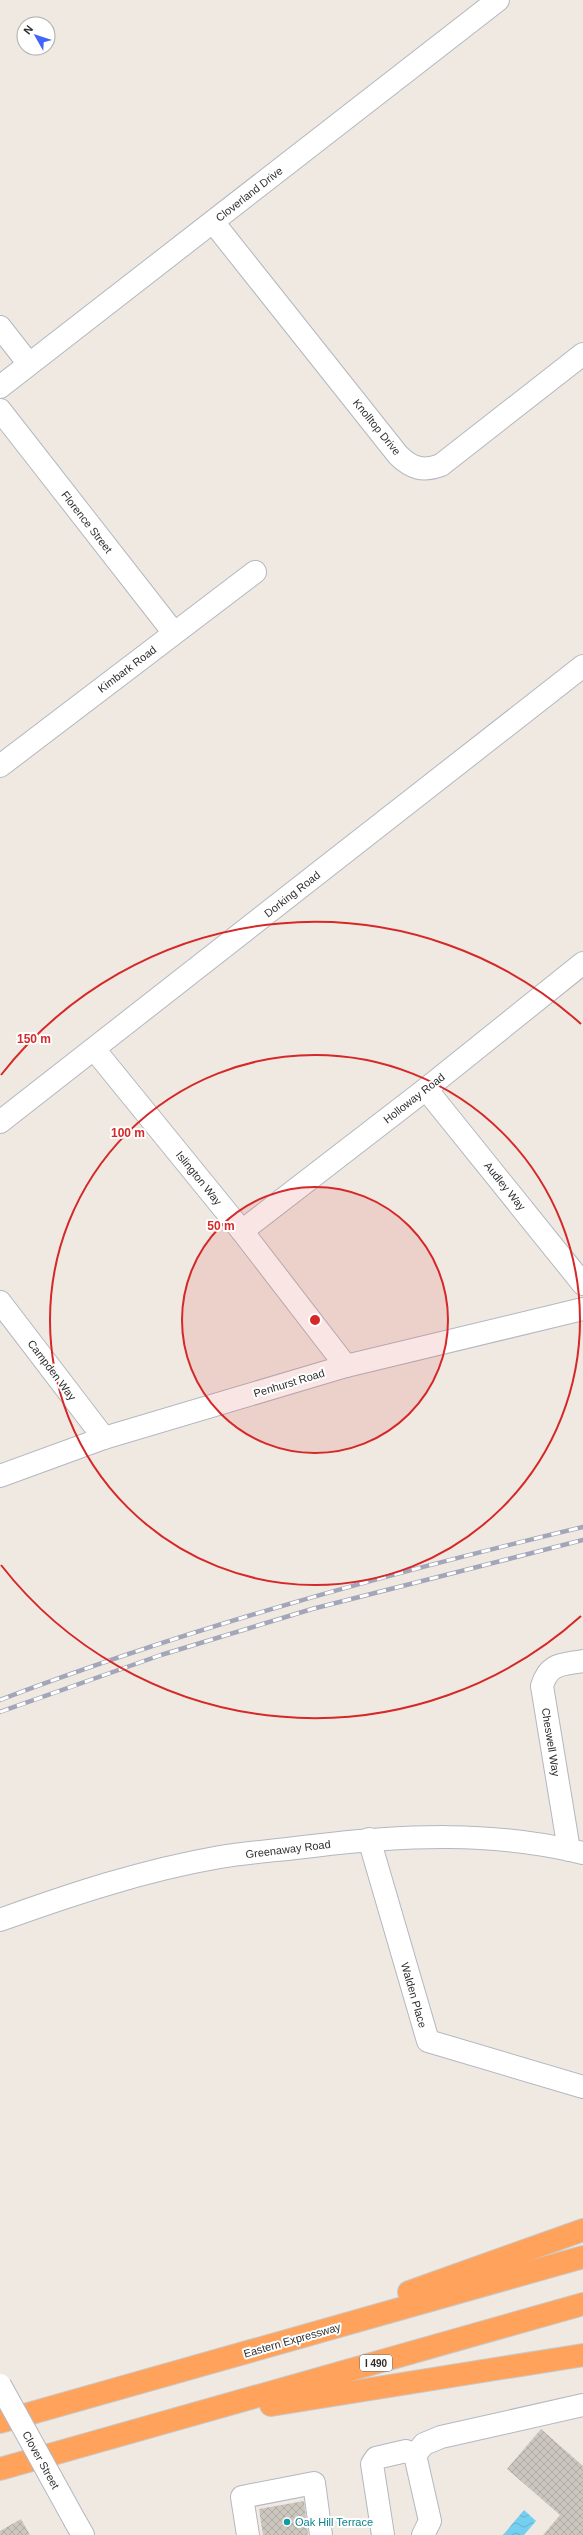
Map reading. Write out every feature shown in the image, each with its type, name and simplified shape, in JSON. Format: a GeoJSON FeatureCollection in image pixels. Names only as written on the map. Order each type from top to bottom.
{"type":"FeatureCollection","features":[{"type":"Feature","properties":{"kind":"highway"},"geometry":{"type":"LineString","coordinates":[[231,2357],[583,2230]]}},
{"type":"Feature","properties":{"kind":"highway","name":"Eastern Expressway"},"geometry":{"type":"LineString","coordinates":[[0,2422],[583,2257]]}},
{"type":"Feature","properties":{"kind":"highway","name":"I 490"},"geometry":{"type":"LineString","coordinates":[[0,2469],[583,2304]]}},
{"type":"Feature","properties":{"kind":"highway"},"geometry":{"type":"LineString","coordinates":[[169,2422],[583,2355]]}},
{"type":"Feature","properties":{"kind":"street","name":"Cloverland Drive"},"geometry":{"type":"LineString","coordinates":[[0,387],[498,0]]}},
{"type":"Feature","properties":{"kind":"street","name":"Knolltop Drive"},"geometry":{"type":"LineString","coordinates":[[213,222],[398,454],[414,467],[422,469],[441,465],[583,354]]}},
{"type":"Feature","properties":{"kind":"street"},"geometry":{"type":"LineString","coordinates":[[0,327],[29,364]]}},
{"type":"Feature","properties":{"kind":"street","name":"Florence Street"},"geometry":{"type":"LineString","coordinates":[[0,410],[174,633]]}},
{"type":"Feature","properties":{"kind":"street","name":"Kimbark Road"},"geometry":{"type":"LineString","coordinates":[[0,766],[254,572]]}},
{"type":"Feature","properties":{"kind":"street","name":"Dorking Road"},"geometry":{"type":"LineString","coordinates":[[0,1122],[583,666]]}},
{"type":"Feature","properties":{"kind":"street","name":"Holloway Road"},"geometry":{"type":"LineString","coordinates":[[242,1231],[426,1089],[583,963]]}},
{"type":"Feature","properties":{"kind":"street","name":"Islington Way"},"geometry":{"type":"LineString","coordinates":[[94,1049],[242,1231],[346,1366]]}},
{"type":"Feature","properties":{"kind":"street","name":"Audley Way"},"geometry":{"type":"LineString","coordinates":[[426,1089],[583,1284]]}},
{"type":"Feature","properties":{"kind":"street","name":"Campden Way"},"geometry":{"type":"LineString","coordinates":[[0,1302],[104,1438]]}},
{"type":"Feature","properties":{"kind":"street","name":"Penhurst Road"},"geometry":{"type":"LineString","coordinates":[[0,1476],[104,1438],[346,1366],[583,1310]]}},
{"type":"Feature","properties":{"kind":"street","name":"Cheswell Way"},"geometry":{"type":"LineString","coordinates":[[576,1852],[542,1686],[550,1669],[583,1661]]}},
{"type":"Feature","properties":{"kind":"street","name":"Greenaway Road"},"geometry":{"type":"LineString","coordinates":[[0,1920],[79,1892],[220,1858],[369,1839],[440,1836],[576,1852]]}},
{"type":"Feature","properties":{"kind":"street","name":"Walden Place"},"geometry":{"type":"LineString","coordinates":[[369,1839],[428,2041],[583,2087]]}},
{"type":"Feature","properties":{"kind":"street","name":"Clover Street"},"geometry":{"type":"LineString","coordinates":[[0,2385],[79,2528]]}},
{"type":"Feature","properties":{"kind":"street"},"geometry":{"type":"LineString","coordinates":[[415,2455],[424,2444],[441,2437],[583,2405]]}},
{"type":"Feature","properties":{"kind":"street"},"geometry":{"type":"LineString","coordinates":[[383,2535],[372,2464],[376,2458],[406,2451],[415,2455]]}},
{"type":"Feature","properties":{"kind":"street"},"geometry":{"type":"LineString","coordinates":[[415,2455],[430,2520],[423,2535]]}},
{"type":"Feature","properties":{"kind":"street"},"geometry":{"type":"LineString","coordinates":[[248,2535],[242,2497],[314,2483],[321,2535]]}},
{"type":"Feature","properties":{"kind":"water"},"geometry":{"type":"Polygon","coordinates":[[[524,2510],[536,2521],[524,2535],[503,2535],[524,2510]]]}},
{"type":"Feature","properties":{"kind":"building"},"geometry":{"type":"Polygon","coordinates":[[[541,2429],[583,2466],[583,2535],[543,2535],[560,2515],[507,2469],[541,2429]]]}},
{"type":"Feature","properties":{"kind":"building","name":"Oak Hill Terrace"},"geometry":{"type":"Polygon","coordinates":[[[304,2501],[308,2535],[263,2535],[259,2509],[304,2501]]]}},
{"type":"Feature","properties":{"kind":"building"},"geometry":{"type":"Polygon","coordinates":[[[21,2519],[30,2535],[0,2535],[0,2531],[21,2519]]]}},
{"type":"Feature","properties":{"kind":"railway"},"geometry":{"type":"LineString","coordinates":[[0,1700],[143,1649],[288,1604],[362,1583],[583,1527]]}},
{"type":"Feature","properties":{"kind":"railway"},"geometry":{"type":"LineString","coordinates":[[0,1712],[161,1655],[312,1609],[583,1540]]}},
{"type":"Feature","properties":{"kind":"place","name":"Oak Hill Terrace"},"geometry":{"type":"Point","coordinates":[287,2522]}}]}
